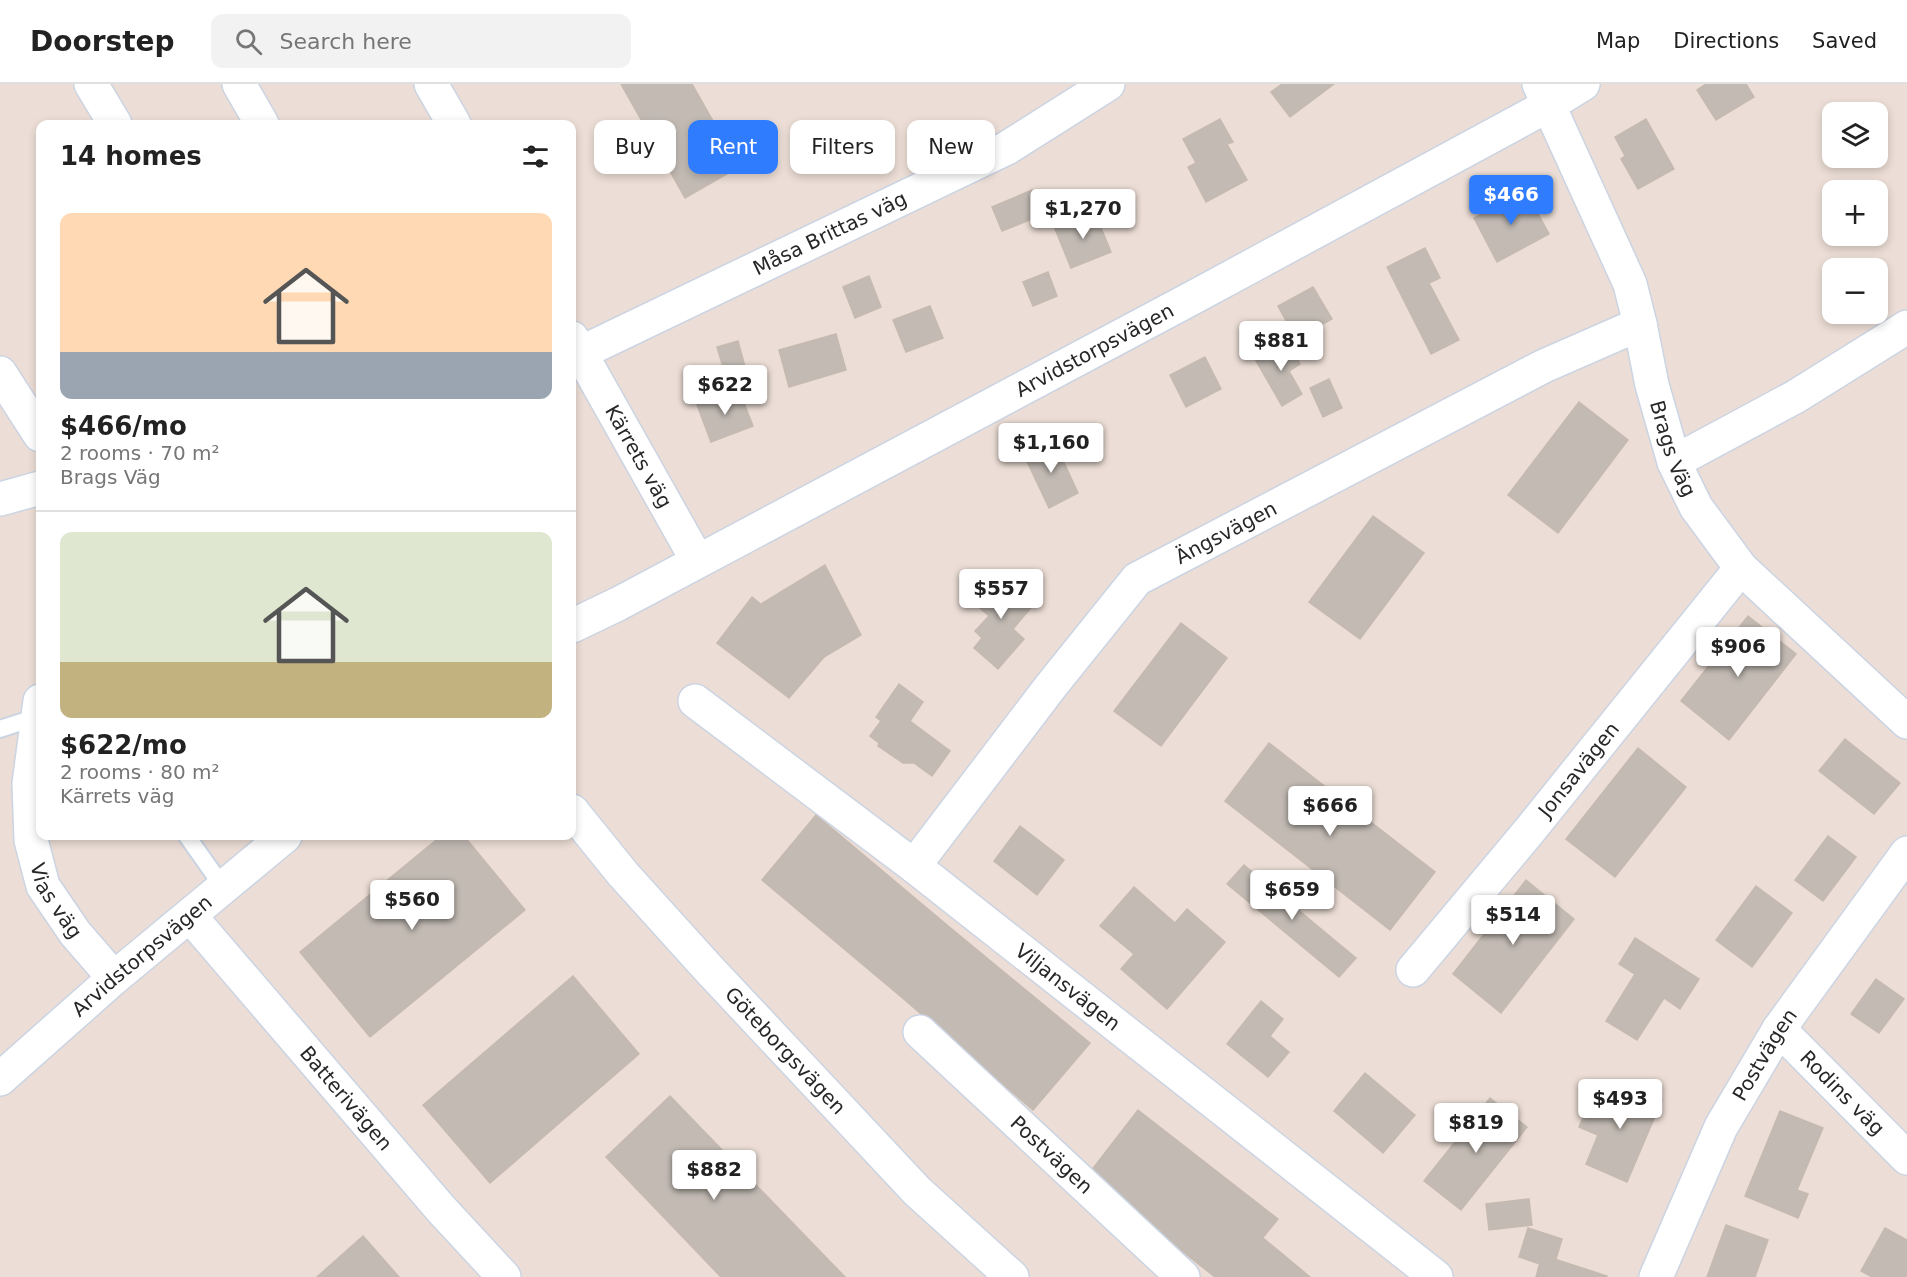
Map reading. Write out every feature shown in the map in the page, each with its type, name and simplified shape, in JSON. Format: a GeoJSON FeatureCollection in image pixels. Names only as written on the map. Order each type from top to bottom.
{"type":"FeatureCollection","features":[{"type":"Feature","properties":{"kind":"street"},"geometry":{"type":"LineString","coordinates":[[91,84],[113,120]]}},
{"type":"Feature","properties":{"kind":"street"},"geometry":{"type":"LineString","coordinates":[[239,84],[260,120]]}},
{"type":"Feature","properties":{"kind":"street"},"geometry":{"type":"LineString","coordinates":[[431,84],[452,120]]}},
{"type":"Feature","properties":{"kind":"street","name":"Måsa Brittas väg"},"geometry":{"type":"LineString","coordinates":[[576,349],[1007,148],[1108,84]]}},
{"type":"Feature","properties":{"kind":"street","name":"Arvidstorpsvägen"},"geometry":{"type":"LineString","coordinates":[[576,624],[618,604],[1196,297],[1544,94],[1583,84]]}},
{"type":"Feature","properties":{"kind":"street","name":"Brags Väg"},"geometry":{"type":"LineString","coordinates":[[1544,94],[1629,284],[1640,324],[1652,385],[1674,462],[1696,507],[1741,568],[1907,722]]}},
{"type":"Feature","properties":{"kind":"street","name":"Ängsvägen"},"geometry":{"type":"LineString","coordinates":[[914,866],[1051,686],[1137,579],[1544,366],[1640,324]]}},
{"type":"Feature","properties":{"kind":"street"},"geometry":{"type":"LineString","coordinates":[[1674,462],[1796,397],[1907,327]]}},
{"type":"Feature","properties":{"kind":"street","name":"Kärrets väg"},"geometry":{"type":"LineString","coordinates":[[576,353],[698,560]]}},
{"type":"Feature","properties":{"kind":"street"},"geometry":{"type":"LineString","coordinates":[[0,373],[36,429]]}},
{"type":"Feature","properties":{"kind":"street"},"geometry":{"type":"LineString","coordinates":[[0,499],[36,490]]}},
{"type":"Feature","properties":{"kind":"street","name":"Jonsavägen"},"geometry":{"type":"LineString","coordinates":[[1413,970],[1530,830],[1741,568]]}},
{"type":"Feature","properties":{"kind":"street","name":"Viljansvägen"},"geometry":{"type":"LineString","coordinates":[[695,701],[914,866],[1436,1277]]}},
{"type":"Feature","properties":{"kind":"street","name":"Vias väg"},"geometry":{"type":"LineString","coordinates":[[36,729],[28,784],[31,840],[43,886],[75,933],[114,978]]}},
{"type":"Feature","properties":{"kind":"street","name":"Göteborgsvägen"},"geometry":{"type":"LineString","coordinates":[[576,816],[623,874],[699,958],[917,1191],[1012,1277]]}},
{"type":"Feature","properties":{"kind":"street","name":"Arvidstorpsvägen"},"geometry":{"type":"LineString","coordinates":[[0,1079],[114,978],[280,840]]}},
{"type":"Feature","properties":{"kind":"street","name":"Postvägen"},"geometry":{"type":"LineString","coordinates":[[1656,1277],[1721,1127],[1779,1029],[1907,853]]}},
{"type":"Feature","properties":{"kind":"street","name":"Batterivägen"},"geometry":{"type":"LineString","coordinates":[[190,916],[441,1209],[504,1277]]}},
{"type":"Feature","properties":{"kind":"street","name":"Rodins väg"},"geometry":{"type":"LineString","coordinates":[[1779,1029],[1907,1158]]}},
{"type":"Feature","properties":{"kind":"street","name":"Postvägen"},"geometry":{"type":"LineString","coordinates":[[920,1032],[1183,1277]]}},
{"type":"Feature","properties":{"kind":"lane"},"geometry":{"type":"LineString","coordinates":[[0,729],[36,711]]}},
{"type":"Feature","properties":{"kind":"lane"},"geometry":{"type":"LineString","coordinates":[[190,840],[223,887]]}},
{"type":"Feature","properties":{"kind":"building"},"geometry":{"type":"Polygon","coordinates":[[[621,84],[692,84],[712,120],[688,120],[688,174],[727,174],[685,198],[672,174],[676,174],[676,120],[641,120],[621,84]]]}},
{"type":"Feature","properties":{"kind":"building"},"geometry":{"type":"Polygon","coordinates":[[[1282,84],[1334,84],[1290,117],[1271,92],[1282,84]]]}},
{"type":"Feature","properties":{"kind":"building"},"geometry":{"type":"Polygon","coordinates":[[[1706,84],[1746,84],[1754,97],[1716,120],[1697,90],[1706,84]]]}},
{"type":"Feature","properties":{"kind":"building"},"geometry":{"type":"Polygon","coordinates":[[[1220,119],[1233,142],[1227,144],[1247,180],[1206,202],[1188,167],[1196,163],[1183,139],[1220,119]]]}},
{"type":"Feature","properties":{"kind":"building"},"geometry":{"type":"Polygon","coordinates":[[[1646,119],[1674,169],[1638,189],[1621,159],[1625,156],[1615,137],[1646,119]]]}},
{"type":"Feature","properties":{"kind":"building"},"geometry":{"type":"Polygon","coordinates":[[[1032,190],[1042,215],[1002,231],[992,207],[1032,190]]]}},
{"type":"Feature","properties":{"kind":"building"},"geometry":{"type":"Polygon","coordinates":[[[1526,191],[1549,234],[1497,262],[1474,218],[1526,191]]]}},
{"type":"Feature","properties":{"kind":"building"},"geometry":{"type":"Polygon","coordinates":[[[1095,213],[1111,252],[1071,268],[1055,229],[1095,213]]]}},
{"type":"Feature","properties":{"kind":"building"},"geometry":{"type":"Polygon","coordinates":[[[1425,248],[1440,278],[1429,283],[1459,340],[1431,354],[1387,267],[1425,248]]]}},
{"type":"Feature","properties":{"kind":"building"},"geometry":{"type":"Polygon","coordinates":[[[1048,272],[1057,296],[1033,306],[1023,282],[1048,272]]]}},
{"type":"Feature","properties":{"kind":"building"},"geometry":{"type":"Polygon","coordinates":[[[869,276],[881,307],[855,318],[843,287],[869,276]]]}},
{"type":"Feature","properties":{"kind":"building"},"geometry":{"type":"Polygon","coordinates":[[[1313,287],[1332,319],[1296,339],[1278,306],[1313,287]]]}},
{"type":"Feature","properties":{"kind":"building"},"geometry":{"type":"Polygon","coordinates":[[[930,306],[943,338],[906,352],[893,320],[930,306]]]}},
{"type":"Feature","properties":{"kind":"building"},"geometry":{"type":"Polygon","coordinates":[[[836,334],[846,370],[789,387],[779,350],[836,334]]]}},
{"type":"Feature","properties":{"kind":"building"},"geometry":{"type":"Polygon","coordinates":[[[738,341],[748,378],[728,384],[717,347],[738,341]]]}},
{"type":"Feature","properties":{"kind":"building"},"geometry":{"type":"Polygon","coordinates":[[[1287,341],[1300,364],[1289,371],[1302,394],[1282,406],[1255,359],[1287,341]]]}},
{"type":"Feature","properties":{"kind":"building"},"geometry":{"type":"Polygon","coordinates":[[[1205,357],[1221,389],[1186,407],[1170,375],[1205,357]]]}},
{"type":"Feature","properties":{"kind":"building"},"geometry":{"type":"Polygon","coordinates":[[[1329,379],[1342,408],[1323,417],[1310,388],[1329,379]]]}},
{"type":"Feature","properties":{"kind":"building"},"geometry":{"type":"Polygon","coordinates":[[[739,390],[753,426],[711,442],[697,405],[739,390]]]}},
{"type":"Feature","properties":{"kind":"building"},"geometry":{"type":"Polygon","coordinates":[[[1579,402],[1628,440],[1558,533],[1508,495],[1579,402]]]}},
{"type":"Feature","properties":{"kind":"building"},"geometry":{"type":"Polygon","coordinates":[[[1054,441],[1078,493],[1049,508],[1024,455],[1054,441]]]}},
{"type":"Feature","properties":{"kind":"building"},"geometry":{"type":"Polygon","coordinates":[[[1373,516],[1424,553],[1360,639],[1309,602],[1373,516]]]}},
{"type":"Feature","properties":{"kind":"building"},"geometry":{"type":"Polygon","coordinates":[[[825,565],[861,635],[824,657],[761,604],[825,565]]]}},
{"type":"Feature","properties":{"kind":"building"},"geometry":{"type":"Polygon","coordinates":[[[1000,572],[1035,603],[1013,629],[1024,639],[998,669],[974,648],[982,638],[975,631],[989,616],[974,603],[1000,572]]]}},
{"type":"Feature","properties":{"kind":"building"},"geometry":{"type":"Polygon","coordinates":[[[752,597],[824,657],[789,698],[717,643],[752,597]]]}},
{"type":"Feature","properties":{"kind":"building"},"geometry":{"type":"Polygon","coordinates":[[[1748,616],[1796,654],[1729,740],[1681,701],[1748,616]]]}},
{"type":"Feature","properties":{"kind":"building"},"geometry":{"type":"Polygon","coordinates":[[[1181,623],[1227,658],[1161,746],[1114,711],[1181,623]]]}},
{"type":"Feature","properties":{"kind":"building"},"geometry":{"type":"Polygon","coordinates":[[[899,684],[923,702],[910,721],[950,751],[932,776],[914,763],[903,763],[878,746],[879,743],[870,736],[881,721],[876,717],[899,684]]]}},
{"type":"Feature","properties":{"kind":"building"},"geometry":{"type":"Polygon","coordinates":[[[1845,739],[1900,783],[1874,814],[1819,771],[1845,739]]]}},
{"type":"Feature","properties":{"kind":"building"},"geometry":{"type":"Polygon","coordinates":[[[1269,743],[1435,872],[1390,930],[1225,801],[1269,743]]]}},
{"type":"Feature","properties":{"kind":"building"},"geometry":{"type":"Polygon","coordinates":[[[1638,748],[1686,787],[1615,877],[1566,839],[1638,748]]]}},
{"type":"Feature","properties":{"kind":"building"},"geometry":{"type":"Polygon","coordinates":[[[816,815],[953,930],[899,995],[762,880],[816,815]]]}},
{"type":"Feature","properties":{"kind":"building"},"geometry":{"type":"Polygon","coordinates":[[[1020,826],[1064,860],[1037,895],[994,861],[1020,826]]]}},
{"type":"Feature","properties":{"kind":"building"},"geometry":{"type":"Polygon","coordinates":[[[1828,836],[1856,857],[1823,901],[1795,880],[1828,836]]]}},
{"type":"Feature","properties":{"kind":"building"},"geometry":{"type":"Polygon","coordinates":[[[436,840],[467,840],[525,910],[370,1037],[300,952],[436,840]]]}},
{"type":"Feature","properties":{"kind":"building"},"geometry":{"type":"Polygon","coordinates":[[[1244,865],[1356,958],[1339,977],[1227,884],[1244,865]]]}},
{"type":"Feature","properties":{"kind":"building"},"geometry":{"type":"Polygon","coordinates":[[[1526,880],[1574,919],[1501,1013],[1453,974],[1526,880]]]}},
{"type":"Feature","properties":{"kind":"building"},"geometry":{"type":"Polygon","coordinates":[[[1756,886],[1792,913],[1752,967],[1716,940],[1756,886]]]}},
{"type":"Feature","properties":{"kind":"building"},"geometry":{"type":"Polygon","coordinates":[[[1134,887],[1175,923],[1187,909],[1225,942],[1167,1009],[1121,969],[1134,954],[1100,926],[1134,887]]]}},
{"type":"Feature","properties":{"kind":"building"},"geometry":{"type":"Polygon","coordinates":[[[953,930],[1090,1043],[1033,1110],[899,995],[953,930]]]}},
{"type":"Feature","properties":{"kind":"building"},"geometry":{"type":"Polygon","coordinates":[[[1635,938],[1699,979],[1680,1009],[1664,998],[1637,1040],[1606,1021],[1635,974],[1619,964],[1635,938]]]}},
{"type":"Feature","properties":{"kind":"building"},"geometry":{"type":"Polygon","coordinates":[[[573,976],[639,1054],[490,1183],[423,1105],[573,976]]]}},
{"type":"Feature","properties":{"kind":"building"},"geometry":{"type":"Polygon","coordinates":[[[1876,979],[1904,999],[1879,1033],[1851,1014],[1876,979]]]}},
{"type":"Feature","properties":{"kind":"building"},"geometry":{"type":"Polygon","coordinates":[[[1261,1001],[1283,1019],[1270,1036],[1289,1052],[1268,1077],[1227,1044],[1261,1001]]]}},
{"type":"Feature","properties":{"kind":"building"},"geometry":{"type":"Polygon","coordinates":[[[1365,1073],[1415,1115],[1383,1153],[1334,1111],[1365,1073]]]}},
{"type":"Feature","properties":{"kind":"building"},"geometry":{"type":"Polygon","coordinates":[[[1622,1082],[1662,1100],[1627,1182],[1586,1164],[1598,1135],[1579,1127],[1592,1096],[1612,1105],[1622,1082]]]}},
{"type":"Feature","properties":{"kind":"building"},"geometry":{"type":"Polygon","coordinates":[[[670,1096],[845,1277],[721,1277],[606,1157],[670,1096]]]}},
{"type":"Feature","properties":{"kind":"building"},"geometry":{"type":"Polygon","coordinates":[[[1490,1098],[1527,1127],[1461,1210],[1424,1181],[1490,1098]]]}},
{"type":"Feature","properties":{"kind":"building"},"geometry":{"type":"Polygon","coordinates":[[[1138,1110],[1278,1219],[1231,1277],[1215,1277],[1087,1176],[1138,1110]]]}},
{"type":"Feature","properties":{"kind":"building"},"geometry":{"type":"Polygon","coordinates":[[[1780,1111],[1823,1128],[1797,1190],[1808,1194],[1798,1218],[1745,1196],[1780,1111]]]}},
{"type":"Feature","properties":{"kind":"building"},"geometry":{"type":"Polygon","coordinates":[[[1529,1199],[1532,1225],[1489,1230],[1486,1204],[1529,1199]]]}},
{"type":"Feature","properties":{"kind":"building"},"geometry":{"type":"Polygon","coordinates":[[[1726,1225],[1768,1240],[1755,1277],[1707,1277],[1726,1225]]]}},
{"type":"Feature","properties":{"kind":"building"},"geometry":{"type":"Polygon","coordinates":[[[1528,1228],[1562,1239],[1556,1259],[1542,1255],[1540,1264],[1519,1257],[1528,1228]]]}},
{"type":"Feature","properties":{"kind":"building"},"geometry":{"type":"Polygon","coordinates":[[[1885,1228],[1907,1240],[1907,1277],[1872,1277],[1861,1271],[1885,1228]]]}},
{"type":"Feature","properties":{"kind":"building"},"geometry":{"type":"Polygon","coordinates":[[[363,1236],[399,1277],[317,1277],[363,1236]]]}},
{"type":"Feature","properties":{"kind":"building"},"geometry":{"type":"Polygon","coordinates":[[[1263,1238],[1310,1277],[1231,1277],[1263,1238]]]}},
{"type":"Feature","properties":{"kind":"building"},"geometry":{"type":"Polygon","coordinates":[[[1542,1255],[1607,1276],[1536,1277],[1542,1255]]]}}]}
